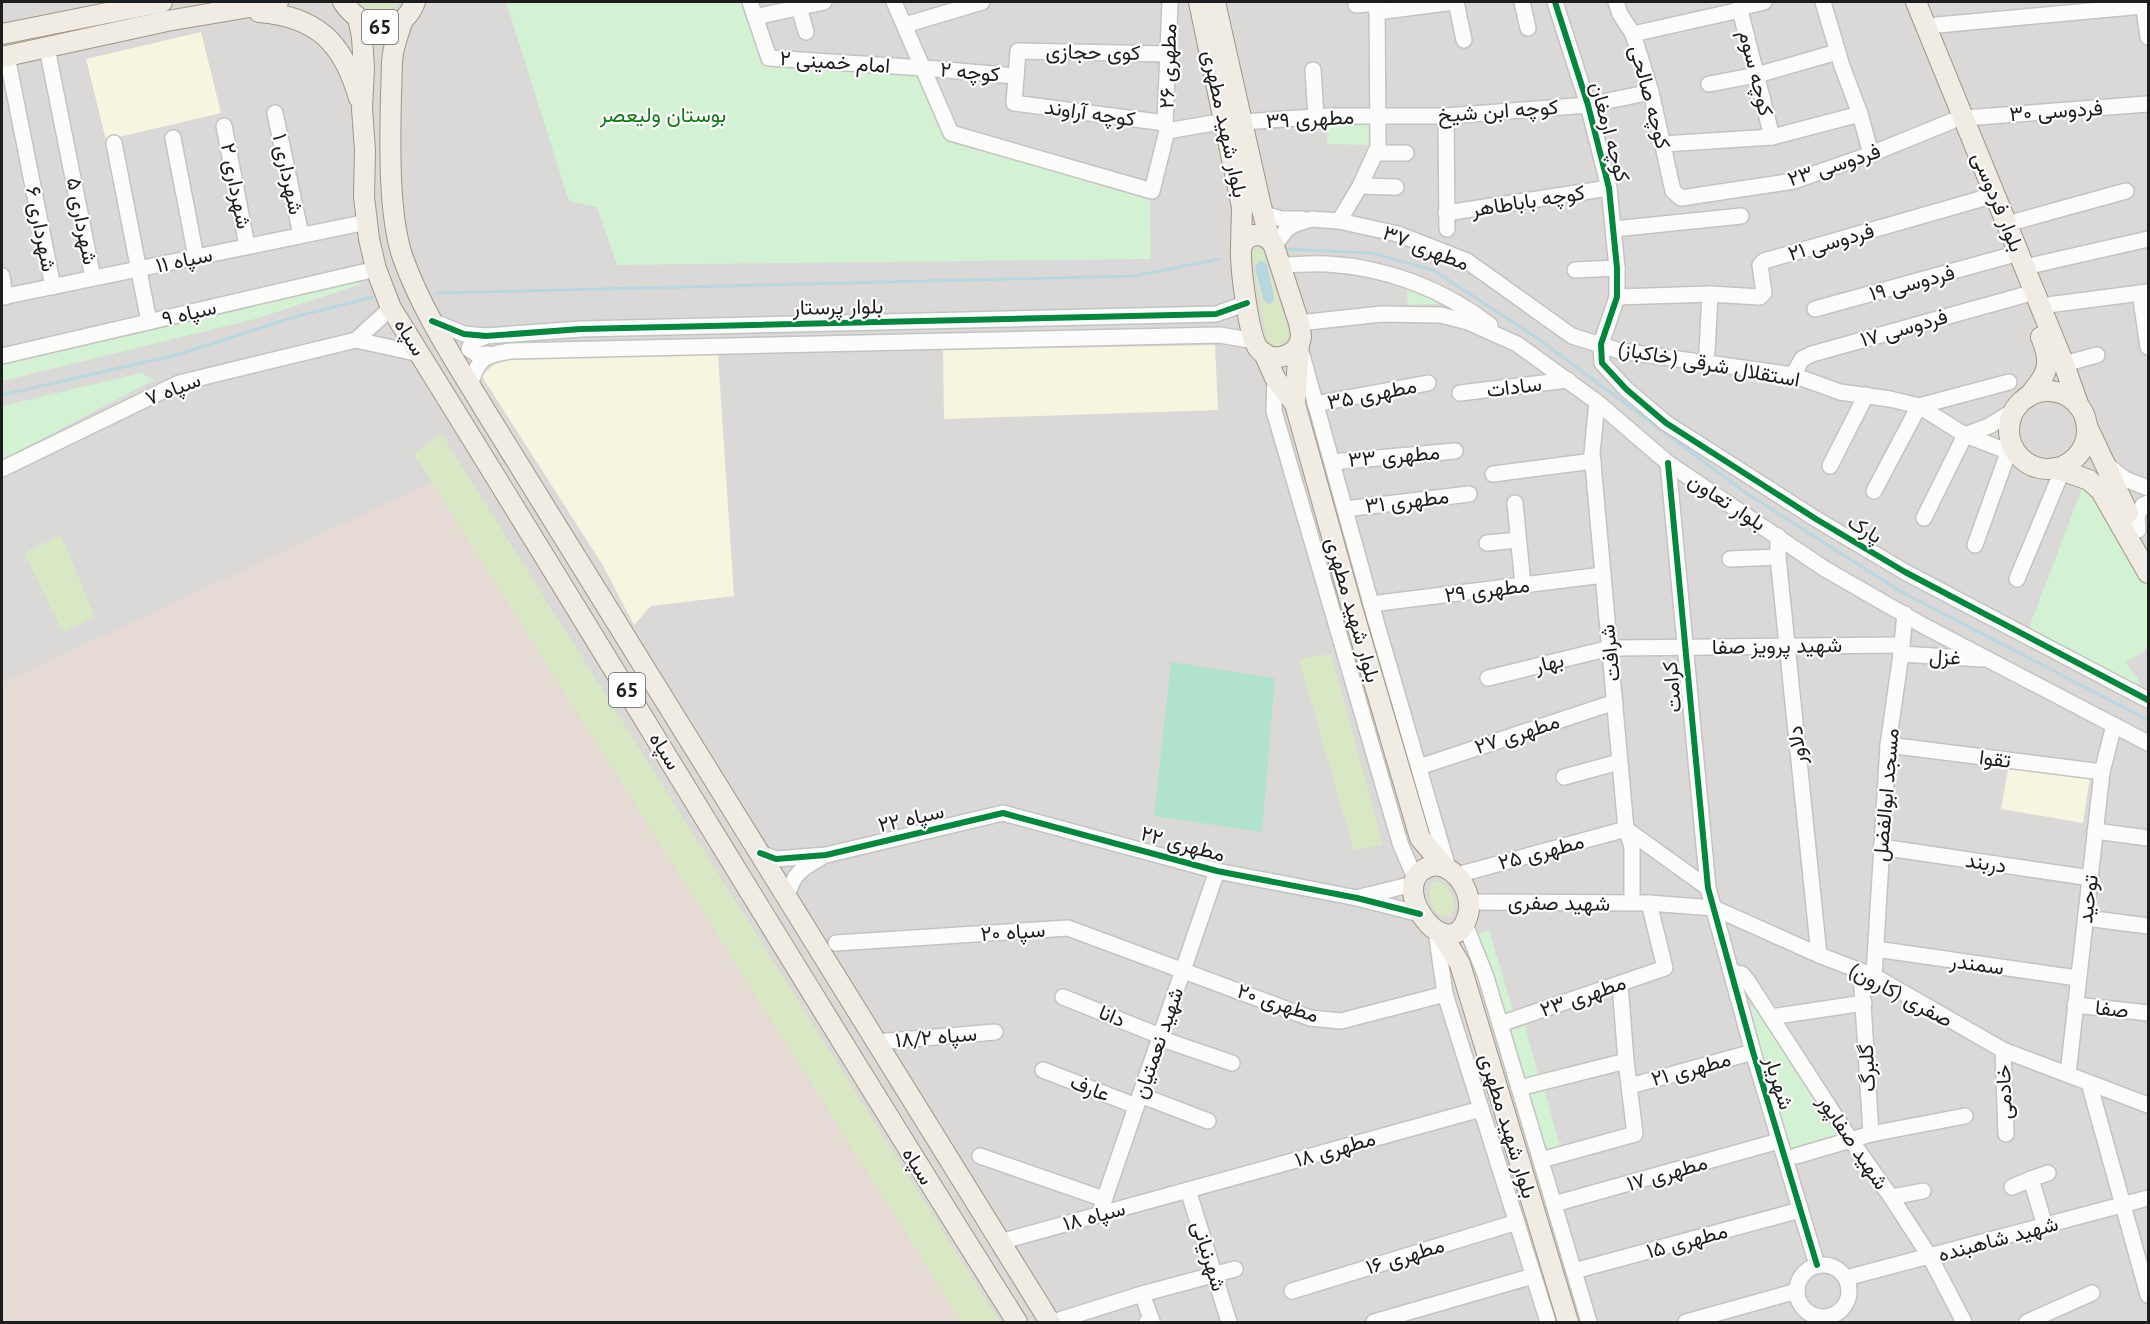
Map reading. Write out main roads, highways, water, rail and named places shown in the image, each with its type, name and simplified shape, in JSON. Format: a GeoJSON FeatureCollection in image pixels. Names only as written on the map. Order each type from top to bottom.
{"type":"FeatureCollection","features":[{"type":"Feature","properties":{"kind":"main road"},"geometry":{"type":"LineString","coordinates":[[4,56],[47,48],[165,11],[181,11],[183,5],[179,2]]}},
{"type":"Feature","properties":{"kind":"main road"},"geometry":{"type":"LineString","coordinates":[[235,10],[279,2]]}},
{"type":"Feature","properties":{"kind":"main road","name":"65"},"geometry":{"type":"LineString","coordinates":[[345,7],[369,24],[381,27],[402,22],[415,2]]}},
{"type":"Feature","properties":{"kind":"main road","name":"بلوار شهید مطهری"},"geometry":{"type":"LineString","coordinates":[[1199,2],[1272,243],[1299,323],[1301,336],[1295,404],[1352,608],[1420,838],[1449,870]]}},
{"type":"Feature","properties":{"kind":"main road","name":"بلوار شهید مطهری"},"geometry":{"type":"LineString","coordinates":[[1215,2],[1234,121],[1242,207],[1241,247],[1247,303],[1259,347],[1275,378],[1295,404]]}},
{"type":"Feature","properties":{"kind":"main road","name":"بلوار فردوسی"},"geometry":{"type":"LineString","coordinates":[[1903,2],[2007,224],[2024,295],[2047,350],[2048,363],[2044,379],[2021,403]]}},
{"type":"Feature","properties":{"kind":"main road","name":"بلوار فردوسی"},"geometry":{"type":"LineString","coordinates":[[1916,2],[1927,26],[1984,198],[2040,306],[2078,404]]}},
{"type":"Feature","properties":{"kind":"main road","name":"سپاه"},"geometry":{"type":"LineString","coordinates":[[345,7],[362,37],[364,197],[376,269],[391,308],[720,840],[888,1119],[1017,1323]]}},
{"type":"Feature","properties":{"kind":"main road"},"geometry":{"type":"LineString","coordinates":[[2,34],[165,11],[235,10],[283,14],[319,30],[332,42],[356,86],[363,117],[381,115],[391,122]]}},
{"type":"Feature","properties":{"kind":"main road","name":"سپاه"},"geometry":{"type":"LineString","coordinates":[[402,22],[393,54],[391,122],[395,226],[402,256],[432,321],[470,386],[1052,1323]]}},
{"type":"Feature","properties":{"kind":"main road"},"geometry":{"type":"LineString","coordinates":[[1241,247],[1246,239],[1254,235],[1263,235],[1272,243]]}},
{"type":"Feature","properties":{"kind":"main road"},"geometry":{"type":"LineString","coordinates":[[1259,347],[1280,357],[1287,355],[1299,344]]}},
{"type":"Feature","properties":{"kind":"main road"},"geometry":{"type":"LineString","coordinates":[[2148,549],[2125,509],[2078,404],[2069,397],[2049,391],[2021,403],[2010,422],[2009,434],[2014,455],[2042,468],[2058,470],[2090,480],[2101,491],[2148,573]]}},
{"type":"Feature","properties":{"kind":"main road"},"geometry":{"type":"LineString","coordinates":[[2058,470],[2075,458],[2082,448],[2087,426]]}},
{"type":"Feature","properties":{"kind":"main road"},"geometry":{"type":"LineString","coordinates":[[1416,879],[1430,866],[1449,870],[1466,890],[1469,913],[1450,929],[1427,923],[1420,914],[1416,879],[1420,838]]}},
{"type":"Feature","properties":{"kind":"main road","name":"بلوار شهید مطهری"},"geometry":{"type":"LineString","coordinates":[[1450,929],[1568,1323]]}},
{"type":"Feature","properties":{"kind":"water"},"geometry":{"type":"Polygon","coordinates":[[[1260,261],[1267,265],[1274,297],[1270,304],[1263,299],[1255,268],[1260,261]]]}},
{"type":"Feature","properties":{"kind":"waterway"},"geometry":{"type":"LineString","coordinates":[[1284,249],[1372,253],[1433,270],[1537,338],[1746,493],[1900,591],[2148,720]]}},
{"type":"Feature","properties":{"kind":"waterway"},"geometry":{"type":"LineString","coordinates":[[436,293],[1135,276],[1219,259]]}},
{"type":"Feature","properties":{"kind":"waterway"},"geometry":{"type":"LineString","coordinates":[[2,395],[176,355],[298,316],[373,297]]}},
{"type":"Feature","properties":{"kind":"park label","name":"بوستان ولیعصر"},"geometry":{"type":"Point","coordinates":[663,115]}}]}
